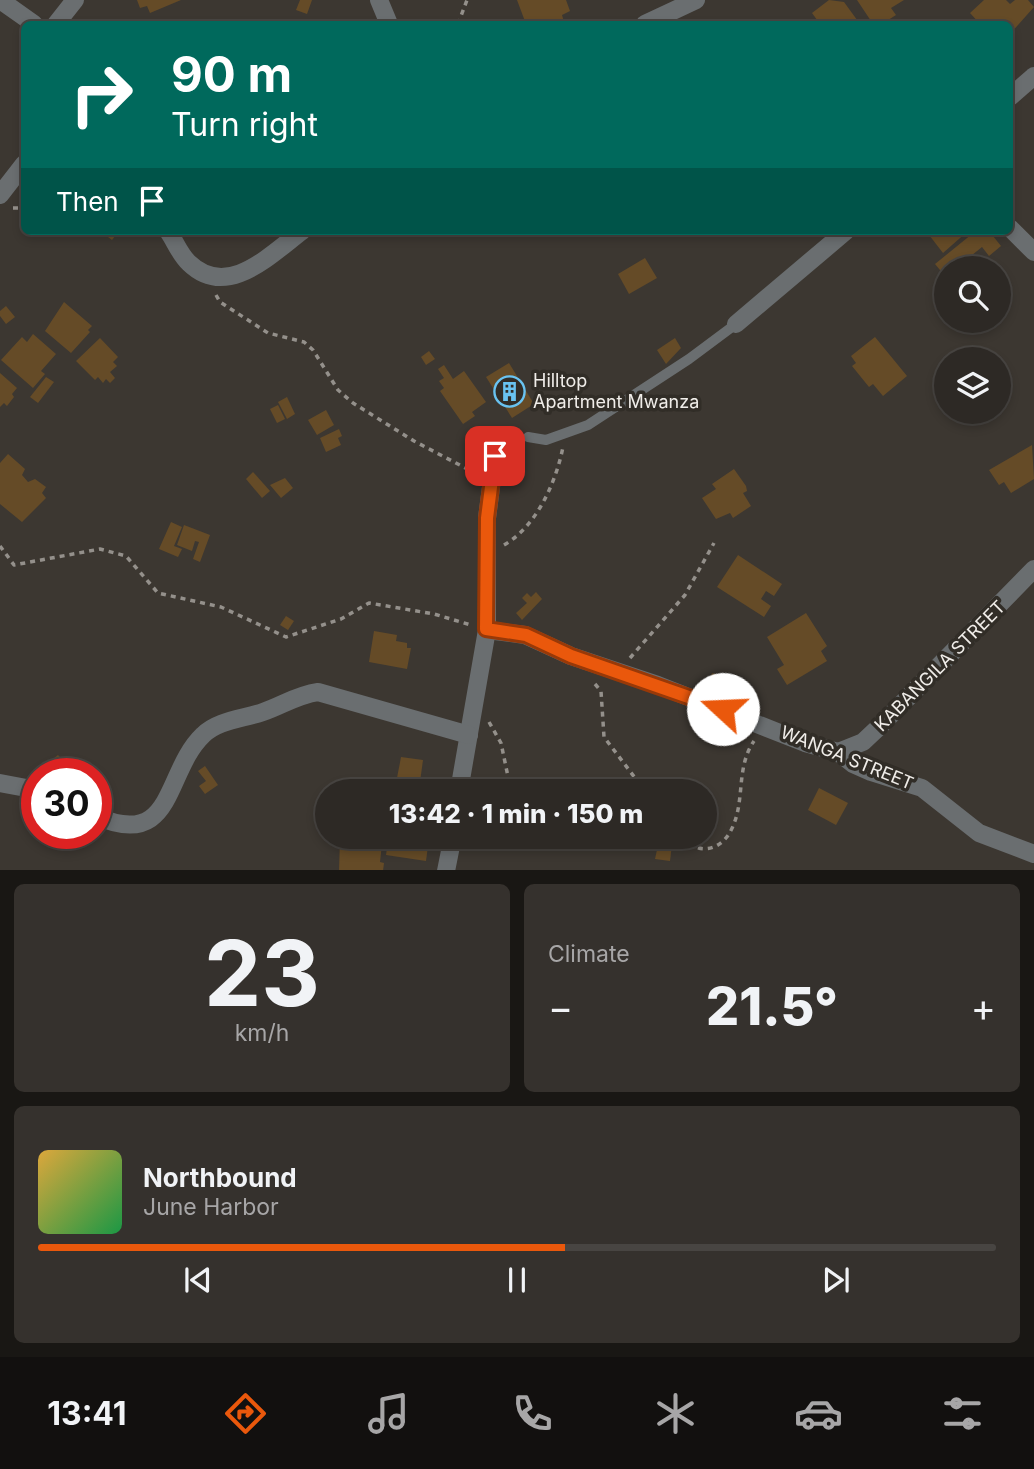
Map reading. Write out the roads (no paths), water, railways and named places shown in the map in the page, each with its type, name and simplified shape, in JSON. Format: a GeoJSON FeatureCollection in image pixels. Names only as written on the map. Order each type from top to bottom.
{"type":"FeatureCollection","features":[{"type":"Feature","properties":{"kind":"street"},"geometry":{"type":"LineString","coordinates":[[58,21],[75,0]]}},
{"type":"Feature","properties":{"kind":"street"},"geometry":{"type":"LineString","coordinates":[[379,0],[388,21]]}},
{"type":"Feature","properties":{"kind":"street"},"geometry":{"type":"LineString","coordinates":[[651,21],[696,0]]}},
{"type":"Feature","properties":{"kind":"street"},"geometry":{"type":"LineString","coordinates":[[0,1],[30,21]]}},
{"type":"Feature","properties":{"kind":"street"},"geometry":{"type":"LineString","coordinates":[[1013,94],[1034,76]]}},
{"type":"Feature","properties":{"kind":"street"},"geometry":{"type":"LineString","coordinates":[[0,195],[21,168]]}},
{"type":"Feature","properties":{"kind":"street"},"geometry":{"type":"LineString","coordinates":[[1013,231],[1034,252]]}},
{"type":"Feature","properties":{"kind":"street"},"geometry":{"type":"LineString","coordinates":[[171,235],[187,261],[204,276],[232,277],[254,267],[297,235]]}},
{"type":"Feature","properties":{"kind":"street"},"geometry":{"type":"LineString","coordinates":[[736,324],[841,235]]}},
{"type":"Feature","properties":{"kind":"street"},"geometry":{"type":"LineString","coordinates":[[462,779],[486,629],[487,518],[495,456]]}},
{"type":"Feature","properties":{"kind":"street","name":"KABANGILA STREET"},"geometry":{"type":"LineString","coordinates":[[838,752],[863,742],[1034,569]]}},
{"type":"Feature","properties":{"kind":"street","name":"WANGA STREET"},"geometry":{"type":"LineString","coordinates":[[486,629],[526,635],[571,656],[766,726],[805,743],[838,752],[853,764],[922,788],[979,832],[1034,855]]}},
{"type":"Feature","properties":{"kind":"street"},"geometry":{"type":"LineString","coordinates":[[112,822],[119,825],[145,822],[157,815],[169,799],[179,771],[201,736],[215,726],[265,711],[301,694],[318,692],[469,736]]}},
{"type":"Feature","properties":{"kind":"street"},"geometry":{"type":"LineString","coordinates":[[0,783],[21,787]]}},
{"type":"Feature","properties":{"kind":"street"},"geometry":{"type":"LineString","coordinates":[[446,870],[450,849]]}},
{"type":"Feature","properties":{"kind":"lane"},"geometry":{"type":"LineString","coordinates":[[528,437],[546,440],[588,425],[689,359],[736,324]]}},
{"type":"Feature","properties":{"kind":"place","name":"Hilltop Apartment Mwanza"},"geometry":{"type":"Point","coordinates":[510,391]}}]}
